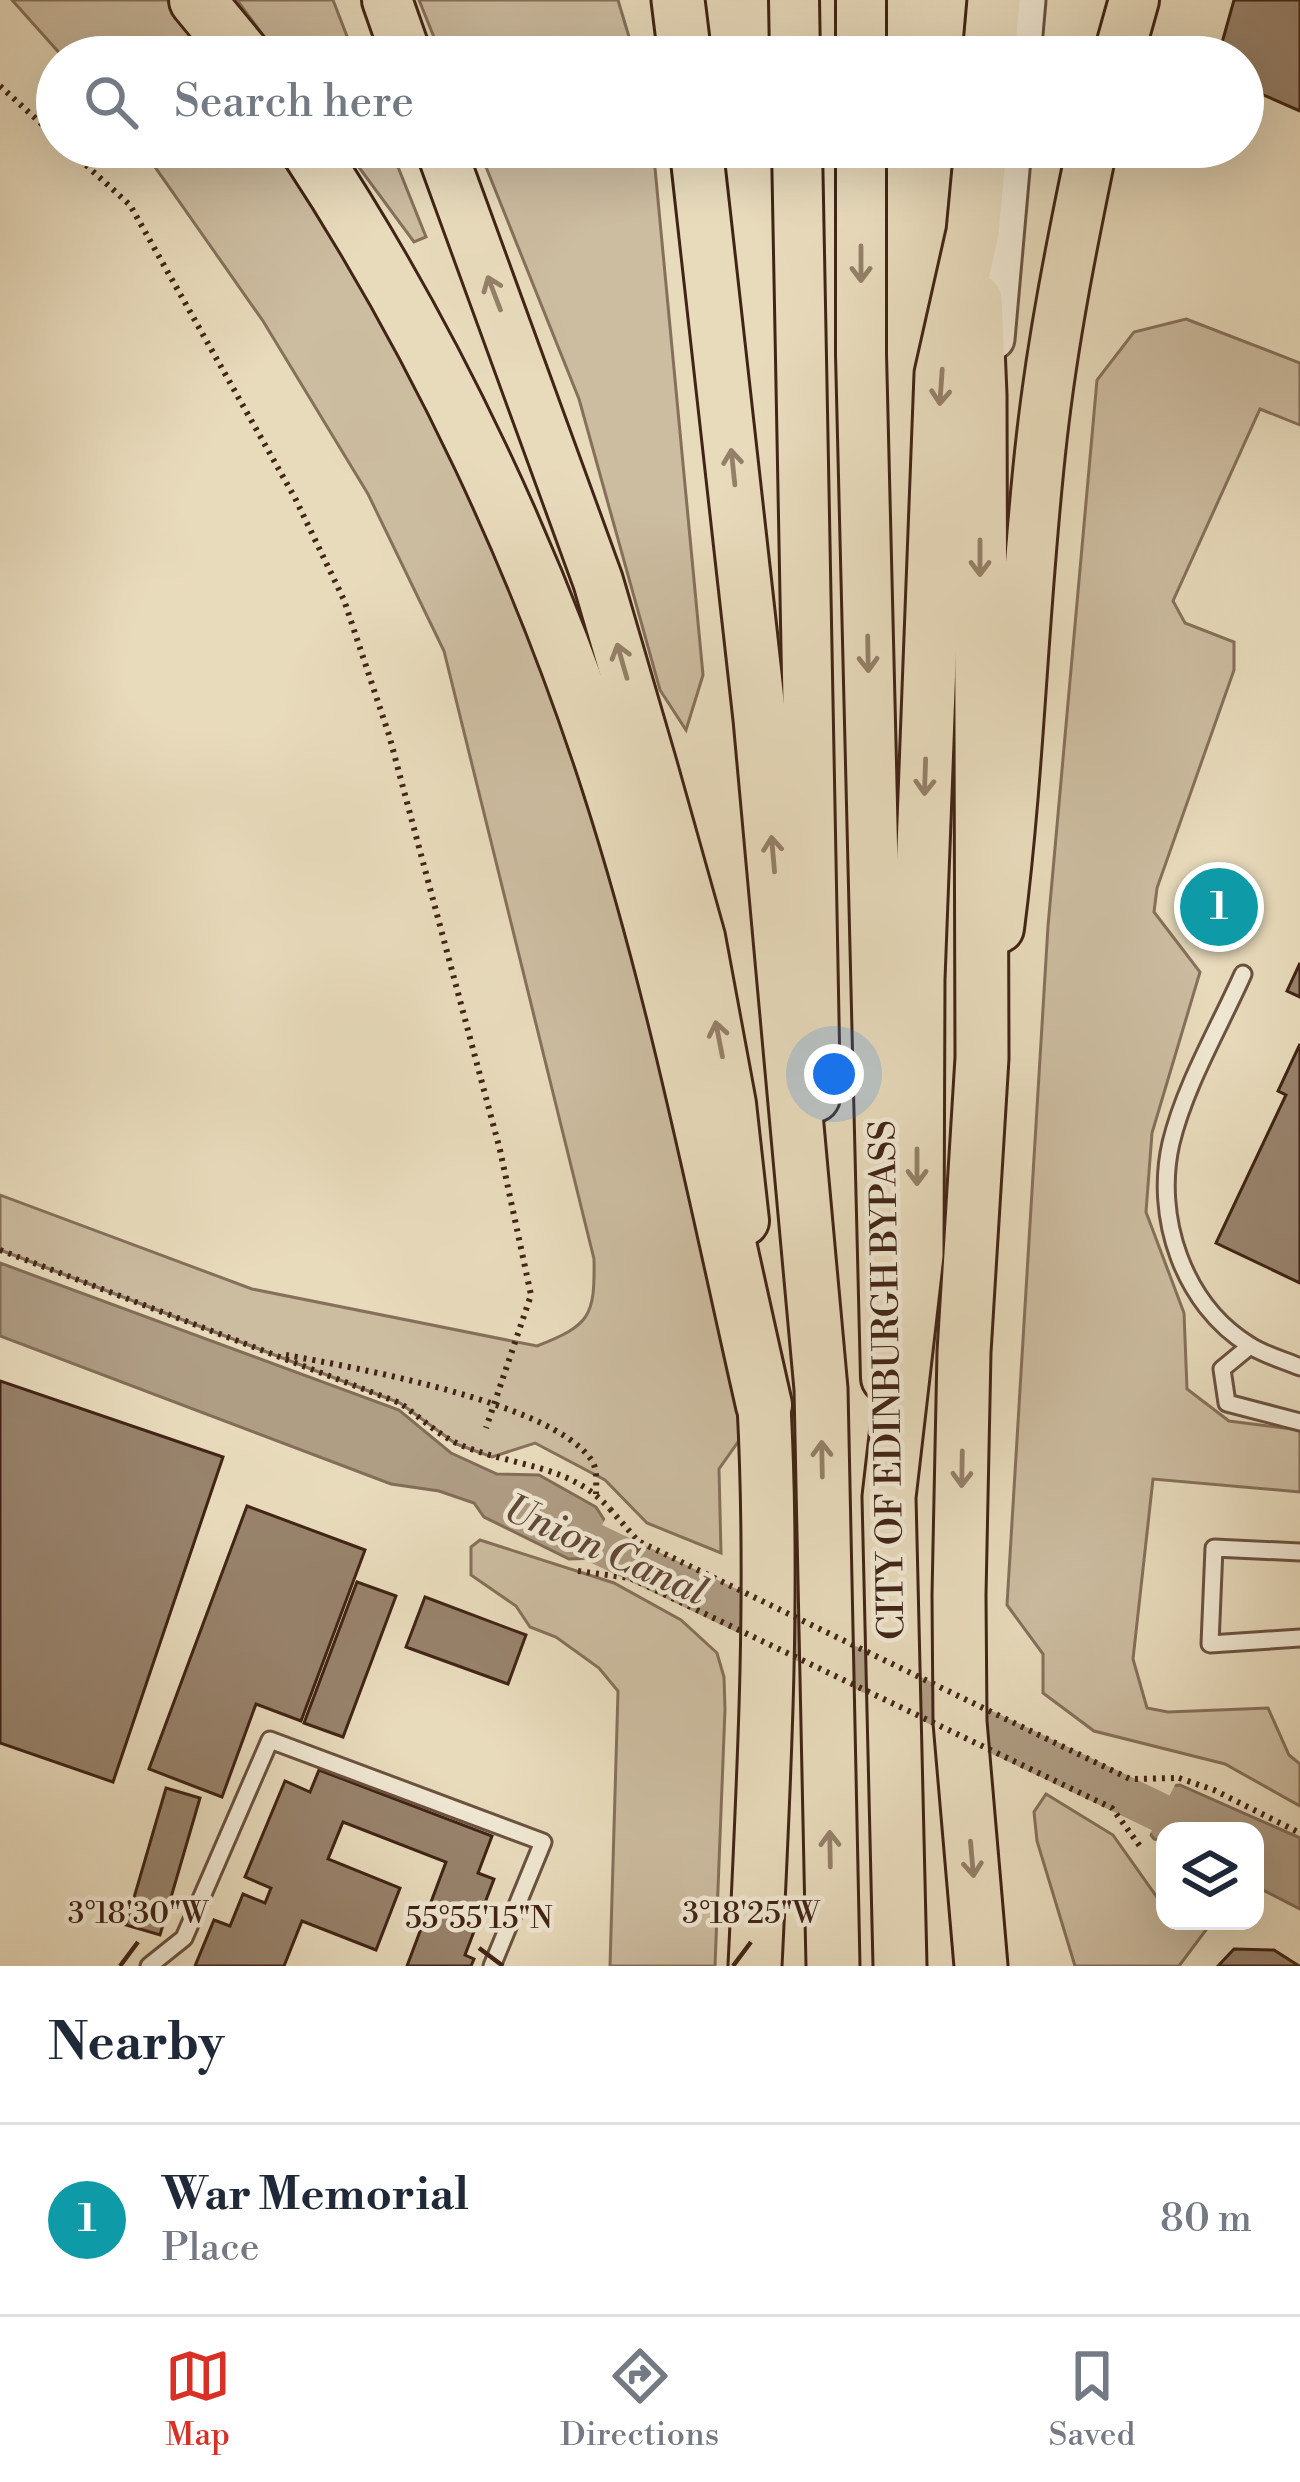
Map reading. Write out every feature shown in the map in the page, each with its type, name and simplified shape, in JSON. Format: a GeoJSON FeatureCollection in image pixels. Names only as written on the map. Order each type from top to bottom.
{"type":"FeatureCollection","features":[{"type":"Feature","properties":{"kind":"highway"},"geometry":{"type":"LineString","coordinates":[[197,0],[227,36]]}},
{"type":"Feature","properties":{"kind":"highway"},"geometry":{"type":"LineString","coordinates":[[678,0],[682,36]]}},
{"type":"Feature","properties":{"kind":"highway"},"geometry":{"type":"LineString","coordinates":[[990,36],[994,0]]}},
{"type":"Feature","properties":{"kind":"highway"},"geometry":{"type":"LineString","coordinates":[[320,168],[378,264],[515,534],[610,782],[701,1114],[764,1405],[770,1654],[754,1966]]}},
{"type":"Feature","properties":{"kind":"highway"},"geometry":{"type":"LineString","coordinates":[[698,168],[760,719],[821,1389]]}},
{"type":"Feature","properties":{"kind":"highway"},"geometry":{"type":"LineString","coordinates":[[978,168],[973,232],[980,489],[982,1058],[964,1352],[960,1723],[981,1966]]}},
{"type":"Feature","properties":{"kind":"highway"},"geometry":{"type":"LineString","coordinates":[[889,1497],[917,1255],[919,956],[940,374],[973,232]]}},
{"type":"Feature","properties":{"kind":"highway","name":"CITY OF EDINBURGH BYPASS"},"geometry":{"type":"LineString","coordinates":[[821,1389],[832,1966]]}},
{"type":"Feature","properties":{"kind":"highway","name":"CITY OF EDINBURGH BYPASS"},"geometry":{"type":"LineString","coordinates":[[889,1497],[901,1966]]}},
{"type":"Feature","properties":{"kind":"main road"},"geometry":{"type":"LineString","coordinates":[[387,0],[400,36]]}},
{"type":"Feature","properties":{"kind":"main road"},"geometry":{"type":"LineString","coordinates":[[1124,36],[1134,0]]}},
{"type":"Feature","properties":{"kind":"main road"},"geometry":{"type":"LineString","coordinates":[[448,168],[598,581],[700,937],[731,1104],[764,1405]]}},
{"type":"Feature","properties":{"kind":"main road","name":"CITY OF EDINBURGH BYPASS"},"geometry":{"type":"LineString","coordinates":[[797,168],[821,1389]]}},
{"type":"Feature","properties":{"kind":"main road","name":"CITY OF EDINBURGH BYPASS"},"geometry":{"type":"LineString","coordinates":[[861,168],[861,354],[889,1497]]}},
{"type":"Feature","properties":{"kind":"main road"},"geometry":{"type":"LineString","coordinates":[[982,1058],[1015,806],[1042,437],[1064,284],[1088,168]]}},
{"type":"Feature","properties":{"kind":"street"},"geometry":{"type":"LineString","coordinates":[[1022,36],[1025,0]]}},
{"type":"Feature","properties":{"kind":"street"},"geometry":{"type":"LineString","coordinates":[[980,489],[1009,168]]}},
{"type":"Feature","properties":{"kind":"lane"},"geometry":{"type":"LineString","coordinates":[[1243,974],[1171,1144],[1165,1211],[1182,1269],[1220,1322],[1250,1346],[1300,1367]]}},
{"type":"Feature","properties":{"kind":"lane"},"geometry":{"type":"LineString","coordinates":[[1250,1346],[1222,1369],[1227,1403],[1300,1422]]}},
{"type":"Feature","properties":{"kind":"lane"},"geometry":{"type":"LineString","coordinates":[[1300,1552],[1214,1548],[1210,1644],[1300,1638]]}},
{"type":"Feature","properties":{"kind":"lane"},"geometry":{"type":"LineString","coordinates":[[149,1966],[184,1938],[270,1740],[543,1842],[492,1966]]}},
{"type":"Feature","properties":{"kind":"path"},"geometry":{"type":"LineString","coordinates":[[0,86],[36,119]]}},
{"type":"Feature","properties":{"kind":"path"},"geometry":{"type":"LineString","coordinates":[[89,168],[130,206],[295,499],[344,601],[389,735],[500,1150],[531,1295],[486,1428]]}},
{"type":"Feature","properties":{"kind":"path"},"geometry":{"type":"LineString","coordinates":[[0,1250],[400,1403],[456,1444],[554,1471],[596,1494],[638,1541],[1130,1779],[1179,1778],[1300,1833]]}},
{"type":"Feature","properties":{"kind":"path"},"geometry":{"type":"LineString","coordinates":[[271,1352],[403,1376],[561,1432],[591,1458],[596,1494]]}},
{"type":"Feature","properties":{"kind":"path"},"geometry":{"type":"LineString","coordinates":[[578,1571],[630,1578],[1112,1808],[1142,1850]]}},
{"type":"Feature","properties":{"kind":"shaded area"},"geometry":{"type":"Polygon","coordinates":[[[12,0],[197,0],[227,36],[44,36],[12,0]]]}},
{"type":"Feature","properties":{"kind":"shaded area"},"geometry":{"type":"Polygon","coordinates":[[[237,0],[333,0],[347,36],[264,36],[237,0]]]}},
{"type":"Feature","properties":{"kind":"shaded area"},"geometry":{"type":"Polygon","coordinates":[[[419,0],[618,0],[629,36],[434,36],[419,0]]]}},
{"type":"Feature","properties":{"kind":"shaded area"},"geometry":{"type":"Polygon","coordinates":[[[156,168],[319,168],[502,502],[764,1405],[719,1469],[721,1553],[647,1523],[605,1480],[535,1443],[492,1457],[456,1444],[400,1403],[0,1250],[0,1195],[252,1289],[537,1346],[579,1325],[590,1306],[594,1259],[444,651],[368,494],[263,321],[156,168]]]}},
{"type":"Feature","properties":{"kind":"shaded area"},"geometry":{"type":"Polygon","coordinates":[[[359,168],[398,168],[426,237],[414,242],[359,168]]]}},
{"type":"Feature","properties":{"kind":"shaded area"},"geometry":{"type":"Polygon","coordinates":[[[486,168],[655,168],[703,675],[686,730],[660,690],[579,399],[486,168]]]}},
{"type":"Feature","properties":{"kind":"shaded area"},"geometry":{"type":"Polygon","coordinates":[[[1186,319],[1300,363],[1300,425],[1260,409],[1173,601],[1185,623],[1234,642],[1234,670],[1157,888],[1154,912],[1200,972],[1152,1133],[1146,1212],[1184,1313],[1187,1389],[1229,1421],[1300,1430],[1300,1492],[1153,1479],[1133,1659],[1147,1708],[1168,1712],[1268,1708],[1289,1755],[1300,1764],[1300,1806],[1225,1764],[1094,1731],[1043,1693],[1043,1654],[1007,1605],[1048,926],[1097,380],[1134,332],[1186,319]]]}},
{"type":"Feature","properties":{"kind":"shaded area"},"geometry":{"type":"Polygon","coordinates":[[[480,1540],[614,1583],[681,1620],[717,1653],[725,1709],[715,1966],[610,1966],[618,1691],[599,1668],[556,1637],[530,1627],[516,1606],[471,1575],[471,1547],[480,1540]]]}},
{"type":"Feature","properties":{"kind":"shaded area"},"geometry":{"type":"Polygon","coordinates":[[[1046,1794],[1113,1835],[1156,1896],[1156,1930],[1206,1930],[1179,1966],[1075,1966],[1037,1841],[1034,1812],[1046,1794]]]}},
{"type":"Feature","properties":{"kind":"water"},"geometry":{"type":"Polygon","coordinates":[[[0,1263],[399,1410],[451,1453],[497,1474],[539,1475],[596,1507],[628,1557],[569,1559],[484,1517],[474,1503],[439,1491],[391,1484],[0,1336],[0,1263]]]}},
{"type":"Feature","properties":{"kind":"water"},"geometry":{"type":"Polygon","coordinates":[[[1180,1785],[1264,1822],[1156,1822],[1156,1840],[1117,1790],[1180,1785]]]}},
{"type":"Feature","properties":{"kind":"water"},"geometry":{"type":"Polygon","coordinates":[[[1264,1822],[1300,1838],[1300,1909],[1264,1891],[1264,1822]]]}},
{"type":"Feature","properties":{"kind":"pier"},"geometry":{"type":"Polygon","coordinates":[[[608,1514],[633,1560],[581,1565],[593,1542],[608,1514]]]}},
{"type":"Feature","properties":{"kind":"pier"},"geometry":{"type":"Polygon","coordinates":[[[1178,1779],[1147,1840],[1111,1791],[1116,1785],[1178,1779]]]}},
{"type":"Feature","properties":{"kind":"building"},"geometry":{"type":"Polygon","coordinates":[[[1234,0],[1300,0],[1300,111],[1264,95],[1264,36],[1224,36],[1234,0]]]}},
{"type":"Feature","properties":{"kind":"building"},"geometry":{"type":"Polygon","coordinates":[[[1300,963],[1300,997],[1287,991],[1300,963]]]}},
{"type":"Feature","properties":{"kind":"building"},"geometry":{"type":"Polygon","coordinates":[[[1300,1044],[1300,1283],[1216,1243],[1286,1095],[1278,1091],[1300,1044]]]}},
{"type":"Feature","properties":{"kind":"building"},"geometry":{"type":"Polygon","coordinates":[[[0,1381],[223,1457],[113,1782],[0,1743],[0,1381]]]}},
{"type":"Feature","properties":{"kind":"building"},"geometry":{"type":"Polygon","coordinates":[[[247,1506],[365,1550],[301,1721],[256,1704],[222,1797],[149,1769],[247,1506]]]}},
{"type":"Feature","properties":{"kind":"building"},"geometry":{"type":"Polygon","coordinates":[[[357,1582],[396,1596],[343,1737],[304,1723],[357,1582]]]}},
{"type":"Feature","properties":{"kind":"building"},"geometry":{"type":"Polygon","coordinates":[[[425,1597],[526,1635],[508,1684],[406,1647],[425,1597]]]}},
{"type":"Feature","properties":{"kind":"building"},"geometry":{"type":"Polygon","coordinates":[[[319,1770],[492,1836],[478,1873],[494,1879],[465,1955],[474,1959],[471,1966],[407,1966],[446,1862],[343,1822],[328,1859],[400,1888],[376,1950],[302,1921],[284,1966],[195,1966],[214,1920],[230,1926],[243,1894],[265,1903],[271,1888],[245,1877],[285,1781],[310,1792],[319,1770]]]}},
{"type":"Feature","properties":{"kind":"building"},"geometry":{"type":"Polygon","coordinates":[[[166,1788],[200,1798],[160,1935],[126,1925],[166,1788]]]}},
{"type":"Feature","properties":{"kind":"building"},"geometry":{"type":"Polygon","coordinates":[[[1234,1949],[1274,1950],[1299,1966],[1218,1966],[1234,1949]]]}},
{"type":"Feature","properties":{"kind":"waterway","name":"Union Canal"},"geometry":{"type":"LineString","coordinates":[[582,1537],[1180,1822]]}},
{"type":"Feature","properties":{"kind":"place","name":"War Memorial"},"geometry":{"type":"Point","coordinates":[1219,907]}}]}
